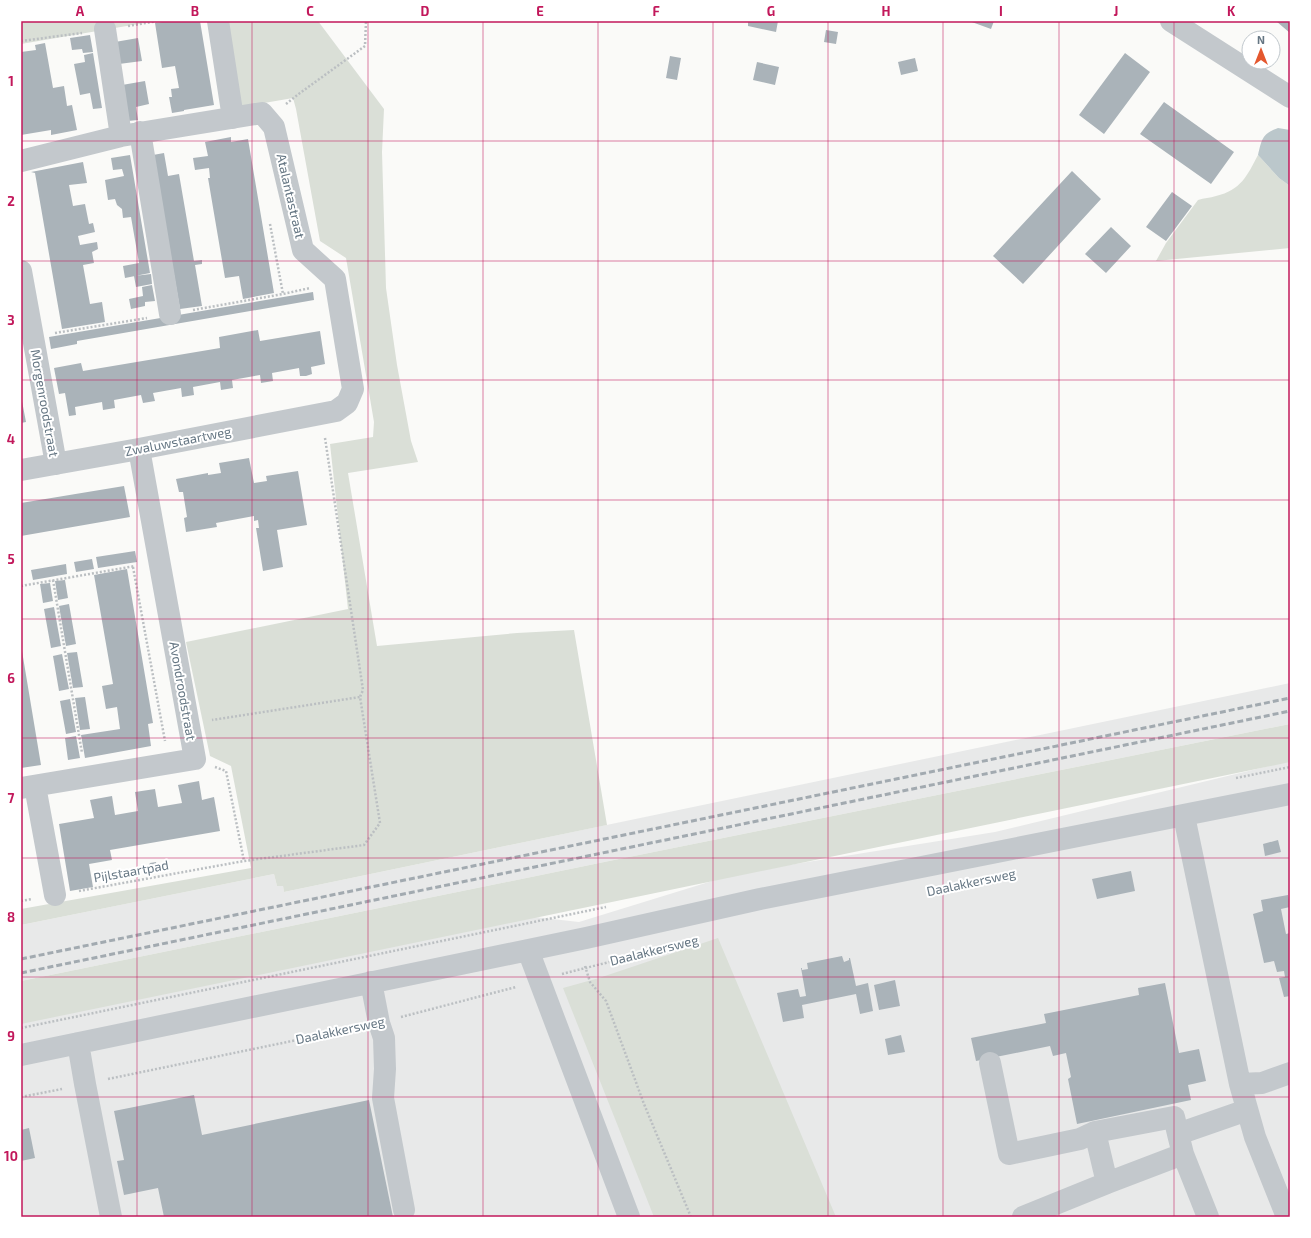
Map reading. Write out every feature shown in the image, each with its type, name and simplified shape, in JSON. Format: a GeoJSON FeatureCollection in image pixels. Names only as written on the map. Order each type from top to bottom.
{"type":"FeatureCollection","features":[{"type":"Feature","properties":{"kind":"street"},"geometry":{"type":"LineString","coordinates":[[218,21],[233,118]]}},
{"type":"Feature","properties":{"kind":"street"},"geometry":{"type":"LineString","coordinates":[[1171,21],[1290,97]]}},
{"type":"Feature","properties":{"kind":"street"},"geometry":{"type":"LineString","coordinates":[[105,30],[170,314]]}},
{"type":"Feature","properties":{"kind":"street"},"geometry":{"type":"LineString","coordinates":[[21,161],[130,134],[262,113],[268,119]]}},
{"type":"Feature","properties":{"kind":"street","name":"Atalantastraat"},"geometry":{"type":"LineString","coordinates":[[268,119],[274,127],[303,250],[335,279],[353,389],[347,403],[328,413]]}},
{"type":"Feature","properties":{"kind":"street","name":"Morgenroodstraat"},"geometry":{"type":"LineString","coordinates":[[21,272],[56,464]]}},
{"type":"Feature","properties":{"kind":"street","name":"Zwaluwstaartweg"},"geometry":{"type":"LineString","coordinates":[[21,470],[328,413]]}},
{"type":"Feature","properties":{"kind":"street","name":"Avondroodstraat"},"geometry":{"type":"LineString","coordinates":[[28,787],[195,759],[139,449]]}},
{"type":"Feature","properties":{"kind":"street"},"geometry":{"type":"LineString","coordinates":[[28,787],[55,895]]}},
{"type":"Feature","properties":{"kind":"street","name":"Daalakkersweg"},"geometry":{"type":"LineString","coordinates":[[21,1055],[586,938],[760,899],[1290,794]]}},
{"type":"Feature","properties":{"kind":"street"},"geometry":{"type":"LineString","coordinates":[[1184,816],[1240,1084],[1255,1137],[1287,1217]]}},
{"type":"Feature","properties":{"kind":"street"},"geometry":{"type":"LineString","coordinates":[[528,950],[629,1217]]}},
{"type":"Feature","properties":{"kind":"street"},"geometry":{"type":"LineString","coordinates":[[371,982],[379,1023],[384,1038],[385,1070],[383,1098],[404,1210]]}},
{"type":"Feature","properties":{"kind":"street"},"geometry":{"type":"LineString","coordinates":[[78,1043],[111,1217]]}},
{"type":"Feature","properties":{"kind":"street"},"geometry":{"type":"LineString","coordinates":[[990,1063],[1009,1154],[1080,1139],[1096,1132],[1174,1117],[1180,1144],[1208,1217]]}},
{"type":"Feature","properties":{"kind":"street"},"geometry":{"type":"LineString","coordinates":[[1240,1084],[1262,1084],[1290,1073]]}},
{"type":"Feature","properties":{"kind":"street"},"geometry":{"type":"LineString","coordinates":[[1022,1217],[1107,1183],[1247,1110]]}},
{"type":"Feature","properties":{"kind":"street"},"geometry":{"type":"LineString","coordinates":[[1096,1132],[1107,1183]]}},
{"type":"Feature","properties":{"kind":"path"},"geometry":{"type":"LineString","coordinates":[[268,119],[300,93],[365,46],[366,21]]}},
{"type":"Feature","properties":{"kind":"path","name":"Pijlstaartpad"},"geometry":{"type":"LineString","coordinates":[[21,901],[244,861],[364,845],[380,823],[360,697],[363,690],[328,413]]}},
{"type":"Feature","properties":{"kind":"path"},"geometry":{"type":"LineString","coordinates":[[21,586],[159,562]]}},
{"type":"Feature","properties":{"kind":"path"},"geometry":{"type":"LineString","coordinates":[[133,567],[168,763]]}},
{"type":"Feature","properties":{"kind":"path"},"geometry":{"type":"LineString","coordinates":[[53,580],[86,777]]}},
{"type":"Feature","properties":{"kind":"path"},"geometry":{"type":"LineString","coordinates":[[162,727],[360,697]]}},
{"type":"Feature","properties":{"kind":"path"},"geometry":{"type":"LineString","coordinates":[[195,759],[226,771],[244,861]]}},
{"type":"Feature","properties":{"kind":"path"},"geometry":{"type":"LineString","coordinates":[[586,938],[585,967],[590,982],[606,1001],[644,1104],[691,1217]]}},
{"type":"Feature","properties":{"kind":"path","name":"Daalakkersweg"},"geometry":{"type":"LineString","coordinates":[[21,1097],[379,1023],[540,981],[585,967],[692,940]]}},
{"type":"Feature","properties":{"kind":"shaded area"},"geometry":{"type":"Polygon","coordinates":[[[21,21],[156,21],[21,44],[21,21]]]}},
{"type":"Feature","properties":{"kind":"shaded area"},"geometry":{"type":"Polygon","coordinates":[[[227,21],[318,21],[384,109],[382,152],[386,288],[397,365],[411,441],[418,462],[348,473],[377,646],[517,633],[574,630],[607,825],[284,892],[283,886],[277,886],[274,874],[21,925],[21,909],[251,868],[231,766],[210,756],[186,642],[348,609],[330,444],[373,437],[374,422],[346,258],[320,241],[293,98],[241,107],[227,21]]]}},
{"type":"Feature","properties":{"kind":"shaded area"},"geometry":{"type":"Polygon","coordinates":[[[1278,128],[1290,130],[1290,186],[1279,178],[1258,155],[1266,135],[1278,128]]]}},
{"type":"Feature","properties":{"kind":"shaded area"},"geometry":{"type":"Polygon","coordinates":[[[1258,155],[1279,178],[1290,186],[1290,248],[1156,261],[1166,243],[1198,200],[1214,197],[1232,190],[1246,176],[1258,155]]]}},
{"type":"Feature","properties":{"kind":"shaded area"},"geometry":{"type":"Polygon","coordinates":[[[1290,683],[1290,724],[21,981],[21,925],[274,874],[277,886],[283,886],[284,892],[1290,683]]]}},
{"type":"Feature","properties":{"kind":"shaded area"},"geometry":{"type":"Polygon","coordinates":[[[1290,724],[1290,762],[21,1024],[21,981],[1290,724]]]}},
{"type":"Feature","properties":{"kind":"shaded area"},"geometry":{"type":"Polygon","coordinates":[[[1290,761],[1290,1217],[21,1217],[21,996],[507,914],[579,922],[738,873],[995,832],[1290,761]]]}},
{"type":"Feature","properties":{"kind":"shaded area"},"geometry":{"type":"Polygon","coordinates":[[[718,938],[836,1217],[654,1217],[563,988],[599,978],[718,938]]]}},
{"type":"Feature","properties":{"kind":"building"},"geometry":{"type":"Polygon","coordinates":[[[169,21],[200,21],[214,105],[172,113],[169,97],[172,97],[171,89],[179,88],[175,66],[162,68],[155,23],[169,21]]]}},
{"type":"Feature","properties":{"kind":"building"},"geometry":{"type":"Polygon","coordinates":[[[748,21],[778,21],[776,32],[748,26],[748,21]]]}},
{"type":"Feature","properties":{"kind":"building"},"geometry":{"type":"Polygon","coordinates":[[[969,21],[994,21],[991,29],[969,21]]]}},
{"type":"Feature","properties":{"kind":"building"},"geometry":{"type":"Polygon","coordinates":[[[1276,21],[1290,21],[1290,33],[1276,21]]]}},
{"type":"Feature","properties":{"kind":"building"},"geometry":{"type":"Polygon","coordinates":[[[826,30],[838,32],[836,44],[824,42],[826,30]]]}},
{"type":"Feature","properties":{"kind":"building"},"geometry":{"type":"Polygon","coordinates":[[[90,35],[93,52],[83,53],[82,49],[72,50],[70,38],[90,35]]]}},
{"type":"Feature","properties":{"kind":"building"},"geometry":{"type":"Polygon","coordinates":[[[138,38],[142,61],[119,64],[115,42],[138,38]]]}},
{"type":"Feature","properties":{"kind":"building"},"geometry":{"type":"Polygon","coordinates":[[[45,43],[53,88],[64,86],[67,106],[72,105],[77,130],[51,135],[51,130],[21,135],[21,52],[36,50],[35,45],[45,43]]]}},
{"type":"Feature","properties":{"kind":"building"},"geometry":{"type":"Polygon","coordinates":[[[93,53],[102,108],[93,109],[90,93],[80,95],[74,64],[85,62],[84,55],[93,53]]]}},
{"type":"Feature","properties":{"kind":"building"},"geometry":{"type":"Polygon","coordinates":[[[1125,53],[1150,72],[1104,134],[1079,115],[1125,53]]]}},
{"type":"Feature","properties":{"kind":"building"},"geometry":{"type":"Polygon","coordinates":[[[670,56],[681,58],[677,80],[666,78],[670,56]]]}},
{"type":"Feature","properties":{"kind":"building"},"geometry":{"type":"Polygon","coordinates":[[[915,58],[918,71],[901,75],[898,62],[915,58]]]}},
{"type":"Feature","properties":{"kind":"building"},"geometry":{"type":"Polygon","coordinates":[[[757,62],[779,67],[775,85],[753,80],[757,62]]]}},
{"type":"Feature","properties":{"kind":"building"},"geometry":{"type":"Polygon","coordinates":[[[145,81],[149,104],[136,107],[138,120],[128,121],[122,85],[145,81]]]}},
{"type":"Feature","properties":{"kind":"building"},"geometry":{"type":"Polygon","coordinates":[[[1164,102],[1234,152],[1211,184],[1140,134],[1164,102]]]}},
{"type":"Feature","properties":{"kind":"building"},"geometry":{"type":"Polygon","coordinates":[[[231,137],[231,142],[248,139],[274,293],[243,299],[239,276],[225,278],[208,178],[210,178],[209,168],[195,170],[193,158],[208,156],[205,142],[231,137]]]}},
{"type":"Feature","properties":{"kind":"building"},"geometry":{"type":"Polygon","coordinates":[[[164,153],[168,176],[179,174],[194,261],[202,260],[202,264],[195,265],[202,306],[180,309],[153,155],[164,153]]]}},
{"type":"Feature","properties":{"kind":"building"},"geometry":{"type":"Polygon","coordinates":[[[130,155],[150,273],[125,278],[123,266],[139,263],[131,217],[123,218],[122,209],[117,205],[115,199],[108,200],[105,180],[124,176],[122,169],[113,170],[111,158],[130,155]]]}},
{"type":"Feature","properties":{"kind":"building"},"geometry":{"type":"Polygon","coordinates":[[[83,162],[87,183],[69,185],[73,206],[85,204],[89,224],[93,223],[95,232],[78,236],[80,245],[97,242],[98,249],[92,252],[94,263],[83,265],[90,304],[102,302],[105,322],[62,329],[35,173],[31,172],[83,162]]]}},
{"type":"Feature","properties":{"kind":"building"},"geometry":{"type":"Polygon","coordinates":[[[1072,171],[1101,199],[1023,284],[993,256],[1072,171]]]}},
{"type":"Feature","properties":{"kind":"building"},"geometry":{"type":"Polygon","coordinates":[[[1172,192],[1192,206],[1166,241],[1146,227],[1172,192]]]}},
{"type":"Feature","properties":{"kind":"building"},"geometry":{"type":"Polygon","coordinates":[[[1111,227],[1131,246],[1106,273],[1085,254],[1111,227]]]}},
{"type":"Feature","properties":{"kind":"building"},"geometry":{"type":"Polygon","coordinates":[[[151,274],[152,284],[136,287],[134,276],[151,274]]]}},
{"type":"Feature","properties":{"kind":"building"},"geometry":{"type":"Polygon","coordinates":[[[152,285],[155,301],[145,302],[145,306],[131,309],[129,299],[143,296],[142,287],[152,285]]]}},
{"type":"Feature","properties":{"kind":"building"},"geometry":{"type":"Polygon","coordinates":[[[313,292],[314,300],[77,341],[77,344],[51,349],[49,337],[313,292]]]}},
{"type":"Feature","properties":{"kind":"building"},"geometry":{"type":"Polygon","coordinates":[[[258,330],[260,341],[320,331],[325,364],[311,367],[312,374],[306,376],[300,376],[299,368],[272,373],[273,381],[261,383],[260,375],[232,380],[233,388],[221,390],[220,382],[193,387],[194,395],[182,397],[181,388],[153,393],[155,401],[143,403],[141,395],[114,400],[115,408],[103,410],[102,402],[75,407],[76,415],[69,416],[65,393],[59,394],[54,368],[81,363],[83,371],[220,348],[219,337],[258,330]]]}},
{"type":"Feature","properties":{"kind":"building"},"geometry":{"type":"Polygon","coordinates":[[[21,396],[26,422],[21,423],[21,396]]]}},
{"type":"Feature","properties":{"kind":"building"},"geometry":{"type":"Polygon","coordinates":[[[249,458],[254,483],[267,481],[266,476],[298,471],[307,525],[277,530],[283,567],[263,571],[256,528],[259,528],[258,520],[254,521],[254,516],[216,523],[217,527],[186,532],[184,518],[187,517],[183,492],[179,492],[176,479],[208,473],[208,475],[221,473],[219,463],[249,458]]]}},
{"type":"Feature","properties":{"kind":"building"},"geometry":{"type":"Polygon","coordinates":[[[124,486],[130,517],[21,536],[21,503],[124,486]]]}},
{"type":"Feature","properties":{"kind":"building"},"geometry":{"type":"Polygon","coordinates":[[[135,551],[137,562],[98,568],[96,557],[135,551]]]}},
{"type":"Feature","properties":{"kind":"building"},"geometry":{"type":"Polygon","coordinates":[[[92,559],[94,569],[76,572],[74,562],[92,559]]]}},
{"type":"Feature","properties":{"kind":"building"},"geometry":{"type":"Polygon","coordinates":[[[66,564],[67,574],[33,580],[31,570],[66,564]]]}},
{"type":"Feature","properties":{"kind":"building"},"geometry":{"type":"Polygon","coordinates":[[[127,569],[153,723],[148,724],[151,746],[85,758],[81,735],[120,729],[117,707],[106,709],[102,686],[113,684],[94,575],[127,569]]]}},
{"type":"Feature","properties":{"kind":"building"},"geometry":{"type":"Polygon","coordinates":[[[65,580],[68,598],[58,600],[55,581],[65,580]]]}},
{"type":"Feature","properties":{"kind":"building"},"geometry":{"type":"Polygon","coordinates":[[[50,583],[53,601],[43,603],[40,584],[50,583]]]}},
{"type":"Feature","properties":{"kind":"building"},"geometry":{"type":"Polygon","coordinates":[[[69,604],[76,644],[66,646],[59,606],[69,604]]]}},
{"type":"Feature","properties":{"kind":"building"},"geometry":{"type":"Polygon","coordinates":[[[54,607],[61,646],[51,648],[44,609],[54,607]]]}},
{"type":"Feature","properties":{"kind":"building"},"geometry":{"type":"Polygon","coordinates":[[[22,651],[41,765],[21,768],[21,652],[22,651]]]}},
{"type":"Feature","properties":{"kind":"building"},"geometry":{"type":"Polygon","coordinates":[[[77,652],[83,687],[73,688],[67,653],[77,652]]]}},
{"type":"Feature","properties":{"kind":"building"},"geometry":{"type":"Polygon","coordinates":[[[62,654],[69,689],[59,691],[53,656],[62,654]]]}},
{"type":"Feature","properties":{"kind":"building"},"geometry":{"type":"Polygon","coordinates":[[[85,697],[90,729],[80,730],[75,698],[85,697]]]}},
{"type":"Feature","properties":{"kind":"building"},"geometry":{"type":"Polygon","coordinates":[[[70,699],[76,732],[66,734],[60,701],[70,699]]]}},
{"type":"Feature","properties":{"kind":"building"},"geometry":{"type":"Polygon","coordinates":[[[76,736],[80,758],[68,760],[65,738],[76,736]]]}},
{"type":"Feature","properties":{"kind":"building"},"geometry":{"type":"Polygon","coordinates":[[[199,781],[202,800],[214,797],[220,831],[110,850],[112,860],[89,864],[93,887],[70,891],[59,824],[94,818],[90,800],[112,796],[115,815],[138,811],[135,792],[155,789],[158,807],[182,803],[178,785],[199,781]]]}},
{"type":"Feature","properties":{"kind":"building"},"geometry":{"type":"Polygon","coordinates":[[[1278,840],[1281,852],[1265,856],[1263,844],[1278,840]]]}},
{"type":"Feature","properties":{"kind":"building"},"geometry":{"type":"Polygon","coordinates":[[[156,862],[158,872],[148,874],[147,868],[150,863],[156,862]]]}},
{"type":"Feature","properties":{"kind":"building"},"geometry":{"type":"Polygon","coordinates":[[[1131,871],[1135,891],[1097,899],[1092,879],[1131,871]]]}},
{"type":"Feature","properties":{"kind":"building"},"geometry":{"type":"Polygon","coordinates":[[[1288,895],[1290,907],[1281,909],[1286,934],[1290,933],[1290,996],[1284,997],[1279,978],[1285,977],[1284,971],[1277,972],[1274,961],[1264,963],[1253,914],[1263,911],[1261,900],[1288,895]]]}},
{"type":"Feature","properties":{"kind":"building"},"geometry":{"type":"Polygon","coordinates":[[[842,956],[844,962],[850,958],[856,986],[868,983],[873,1011],[860,1014],[856,994],[802,1005],[804,1018],[783,1022],[777,993],[798,989],[800,997],[806,996],[801,968],[802,970],[808,969],[807,963],[842,956]]]}},
{"type":"Feature","properties":{"kind":"building"},"geometry":{"type":"Polygon","coordinates":[[[895,980],[900,1006],[879,1010],[874,985],[895,980]]]}},
{"type":"Feature","properties":{"kind":"building"},"geometry":{"type":"Polygon","coordinates":[[[1165,983],[1179,1053],[1199,1049],[1206,1081],[1188,1085],[1191,1100],[1077,1124],[1068,1079],[1071,1077],[1066,1053],[1053,1056],[1050,1046],[976,1061],[971,1038],[1046,1023],[1044,1014],[1139,995],[1138,988],[1165,983]]]}},
{"type":"Feature","properties":{"kind":"building"},"geometry":{"type":"Polygon","coordinates":[[[901,1035],[905,1052],[888,1055],[885,1039],[901,1035]]]}},
{"type":"Feature","properties":{"kind":"building"},"geometry":{"type":"Polygon","coordinates":[[[194,1095],[202,1135],[369,1100],[393,1217],[164,1217],[158,1188],[124,1195],[117,1161],[124,1160],[114,1111],[194,1095]]]}},
{"type":"Feature","properties":{"kind":"building"},"geometry":{"type":"Polygon","coordinates":[[[29,1128],[35,1158],[21,1161],[21,1130],[29,1128]]]}},
{"type":"Feature","properties":{"kind":"railway"},"geometry":{"type":"LineString","coordinates":[[21,959],[1290,698]]}},
{"type":"Feature","properties":{"kind":"railway"},"geometry":{"type":"LineString","coordinates":[[21,973],[1290,711]]}}]}
